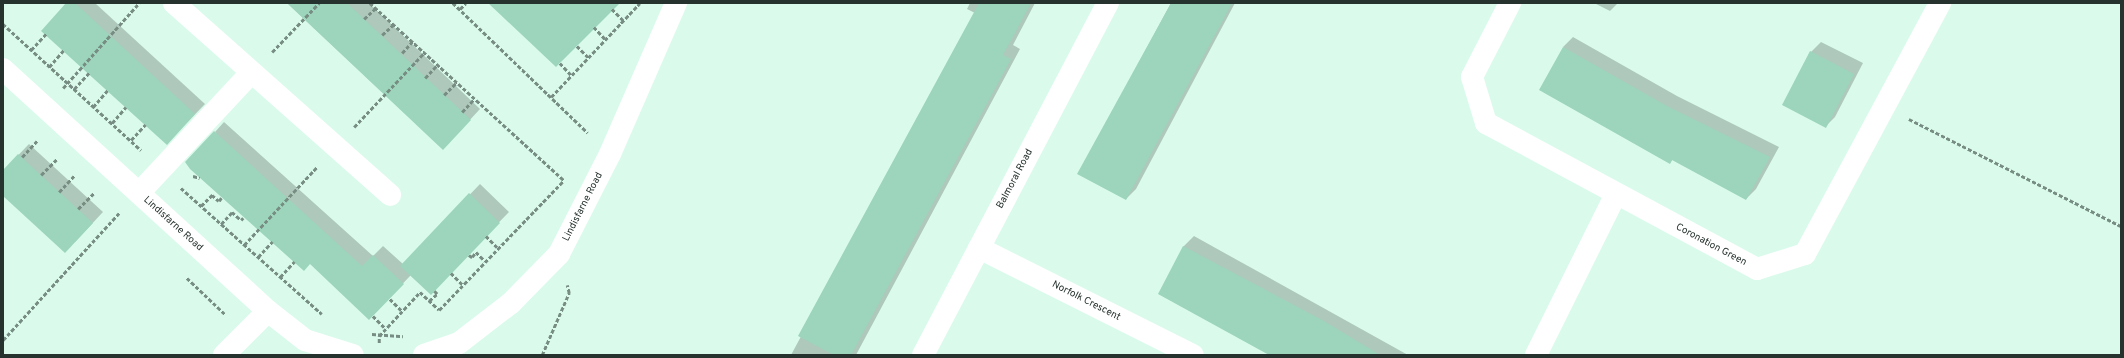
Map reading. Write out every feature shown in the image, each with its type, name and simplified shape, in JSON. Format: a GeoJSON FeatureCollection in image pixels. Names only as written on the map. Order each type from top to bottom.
{"type":"FeatureCollection","features":[{"type":"Feature","properties":{"kind":"street"},"geometry":{"type":"LineString","coordinates":[[174,3],[390,195]]}},
{"type":"Feature","properties":{"kind":"street","name":"Lindisfarne Road"},"geometry":{"type":"LineString","coordinates":[[424,355],[460,343],[511,303],[559,254],[610,154],[676,3]]}},
{"type":"Feature","properties":{"kind":"street","name":"Balmoral Road"},"geometry":{"type":"LineString","coordinates":[[923,355],[1108,3]]}},
{"type":"Feature","properties":{"kind":"street","name":"Coronation Green"},"geometry":{"type":"LineString","coordinates":[[1510,3],[1472,78],[1486,123],[1757,269],[1805,254],[1886,107],[1940,3]]}},
{"type":"Feature","properties":{"kind":"street","name":"Lindisfarne Road"},"geometry":{"type":"LineString","coordinates":[[5,71],[268,311],[305,340],[353,355]]}},
{"type":"Feature","properties":{"kind":"street"},"geometry":{"type":"LineString","coordinates":[[139,193],[251,73]]}},
{"type":"Feature","properties":{"kind":"street"},"geometry":{"type":"LineString","coordinates":[[1536,355],[1616,194]]}},
{"type":"Feature","properties":{"kind":"street","name":"Norfolk Crescent"},"geometry":{"type":"LineString","coordinates":[[979,248],[1193,355]]}},
{"type":"Feature","properties":{"kind":"street"},"geometry":{"type":"LineString","coordinates":[[224,355],[268,311]]}},
{"type":"Feature","properties":{"kind":"path"},"geometry":{"type":"LineString","coordinates":[[47,108],[67,83],[139,3]]}},
{"type":"Feature","properties":{"kind":"path"},"geometry":{"type":"LineString","coordinates":[[251,73],[318,3]]}},
{"type":"Feature","properties":{"kind":"path"},"geometry":{"type":"LineString","coordinates":[[370,3],[456,83],[570,184]]}},
{"type":"Feature","properties":{"kind":"path"},"geometry":{"type":"LineString","coordinates":[[453,3],[610,154]]}},
{"type":"Feature","properties":{"kind":"path"},"geometry":{"type":"LineString","coordinates":[[460,9],[466,3]]}},
{"type":"Feature","properties":{"kind":"path"},"geometry":{"type":"LineString","coordinates":[[551,97],[639,3]]}},
{"type":"Feature","properties":{"kind":"path"},"geometry":{"type":"LineString","coordinates":[[364,19],[376,8]]}},
{"type":"Feature","properties":{"kind":"path"},"geometry":{"type":"LineString","coordinates":[[612,9],[623,20]]}},
{"type":"Feature","properties":{"kind":"path"},"geometry":{"type":"LineString","coordinates":[[3,24],[131,140],[160,169],[324,317]]}},
{"type":"Feature","properties":{"kind":"path"},"geometry":{"type":"LineString","coordinates":[[382,35],[393,24]]}},
{"type":"Feature","properties":{"kind":"path"},"geometry":{"type":"LineString","coordinates":[[594,27],[606,39]]}},
{"type":"Feature","properties":{"kind":"path"},"geometry":{"type":"LineString","coordinates":[[31,50],[46,34]]}},
{"type":"Feature","properties":{"kind":"path"},"geometry":{"type":"LineString","coordinates":[[402,53],[412,42]]}},
{"type":"Feature","properties":{"kind":"path"},"geometry":{"type":"LineString","coordinates":[[577,46],[588,57]]}},
{"type":"Feature","properties":{"kind":"path"},"geometry":{"type":"LineString","coordinates":[[49,67],[64,50]]}},
{"type":"Feature","properties":{"kind":"path"},"geometry":{"type":"LineString","coordinates":[[560,64],[571,75]]}},
{"type":"Feature","properties":{"kind":"path"},"geometry":{"type":"LineString","coordinates":[[425,78],[437,65]]}},
{"type":"Feature","properties":{"kind":"path"},"geometry":{"type":"LineString","coordinates":[[74,89],[89,73]]}},
{"type":"Feature","properties":{"kind":"path"},"geometry":{"type":"LineString","coordinates":[[444,95],[456,83]]}},
{"type":"Feature","properties":{"kind":"path"},"geometry":{"type":"LineString","coordinates":[[93,107],[108,90]]}},
{"type":"Feature","properties":{"kind":"path"},"geometry":{"type":"LineString","coordinates":[[462,112],[474,99]]}},
{"type":"Feature","properties":{"kind":"path"},"geometry":{"type":"LineString","coordinates":[[112,123],[126,107]]}},
{"type":"Feature","properties":{"kind":"path"},"geometry":{"type":"LineString","coordinates":[[1886,107],[2121,226]]}},
{"type":"Feature","properties":{"kind":"path"},"geometry":{"type":"LineString","coordinates":[[131,140],[145,124]]}},
{"type":"Feature","properties":{"kind":"path"},"geometry":{"type":"LineString","coordinates":[[22,157],[37,141]]}},
{"type":"Feature","properties":{"kind":"path"},"geometry":{"type":"LineString","coordinates":[[40,175],[57,159]]}},
{"type":"Feature","properties":{"kind":"path"},"geometry":{"type":"LineString","coordinates":[[59,192],[75,175]]}},
{"type":"Feature","properties":{"kind":"path"},"geometry":{"type":"LineString","coordinates":[[379,348],[379,336],[420,292],[439,310],[568,175]]}},
{"type":"Feature","properties":{"kind":"path"},"geometry":{"type":"LineString","coordinates":[[78,209],[94,193]]}},
{"type":"Feature","properties":{"kind":"path"},"geometry":{"type":"LineString","coordinates":[[3,340],[139,193]]}},
{"type":"Feature","properties":{"kind":"path"},"geometry":{"type":"LineString","coordinates":[[201,206],[212,195],[219,201],[221,198]]}},
{"type":"Feature","properties":{"kind":"path"},"geometry":{"type":"LineString","coordinates":[[221,224],[232,212],[241,220],[243,218]]}},
{"type":"Feature","properties":{"kind":"path"},"geometry":{"type":"LineString","coordinates":[[486,236],[498,248]]}},
{"type":"Feature","properties":{"kind":"path"},"geometry":{"type":"LineString","coordinates":[[258,257],[272,242]]}},
{"type":"Feature","properties":{"kind":"path"},"geometry":{"type":"LineString","coordinates":[[469,255],[472,257],[476,252],[485,261]]}},
{"type":"Feature","properties":{"kind":"path"},"geometry":{"type":"LineString","coordinates":[[542,355],[569,293],[559,254]]}},
{"type":"Feature","properties":{"kind":"path"},"geometry":{"type":"LineString","coordinates":[[280,277],[294,262]]}},
{"type":"Feature","properties":{"kind":"path"},"geometry":{"type":"LineString","coordinates":[[451,274],[463,284]]}},
{"type":"Feature","properties":{"kind":"path"},"geometry":{"type":"LineString","coordinates":[[430,301],[437,294],[434,291]]}},
{"type":"Feature","properties":{"kind":"path"},"geometry":{"type":"LineString","coordinates":[[390,299],[402,312]]}},
{"type":"Feature","properties":{"kind":"path"},"geometry":{"type":"LineString","coordinates":[[373,316],[386,329]]}},
{"type":"Feature","properties":{"kind":"path"},"geometry":{"type":"LineString","coordinates":[[365,332],[379,336],[408,336]]}},
{"type":"Feature","properties":{"kind":"building"},"geometry":{"type":"Polygon","coordinates":[[[66,3],[75,3],[195,114],[167,145],[41,31],[66,3]]]}},
{"type":"Feature","properties":{"kind":"building"},"geometry":{"type":"Polygon","coordinates":[[[287,3],[347,3],[471,120],[443,150],[287,3]]]}},
{"type":"Feature","properties":{"kind":"building"},"geometry":{"type":"Polygon","coordinates":[[[488,3],[620,3],[556,67],[488,3]]]}},
{"type":"Feature","properties":{"kind":"building"},"geometry":{"type":"Polygon","coordinates":[[[979,3],[1031,3],[1003,55],[1011,59],[851,355],[834,355],[798,336],[979,3]]]}},
{"type":"Feature","properties":{"kind":"building"},"geometry":{"type":"Polygon","coordinates":[[[1171,3],[1232,3],[1126,200],[1077,174],[1171,3]]]}},
{"type":"Feature","properties":{"kind":"building"},"geometry":{"type":"Polygon","coordinates":[[[1563,47],[1667,106],[1770,157],[1746,200],[1672,160],[1670,164],[1539,90],[1563,47]]]}},
{"type":"Feature","properties":{"kind":"building"},"geometry":{"type":"Polygon","coordinates":[[[1810,51],[1854,74],[1826,128],[1782,105],[1810,51]]]}},
{"type":"Feature","properties":{"kind":"building"},"geometry":{"type":"Polygon","coordinates":[[[214,131],[362,266],[373,255],[404,284],[369,320],[310,264],[304,271],[190,169],[185,162],[214,131]]]}},
{"type":"Feature","properties":{"kind":"building"},"geometry":{"type":"Polygon","coordinates":[[[18,154],[93,223],[65,253],[3,196],[3,170],[18,154]]]}},
{"type":"Feature","properties":{"kind":"building"},"geometry":{"type":"Polygon","coordinates":[[[469,193],[500,223],[431,295],[400,266],[469,193]]]}},
{"type":"Feature","properties":{"kind":"building"},"geometry":{"type":"Polygon","coordinates":[[[1183,246],[1324,321],[1380,355],[1269,355],[1158,294],[1183,246]]]}}]}
